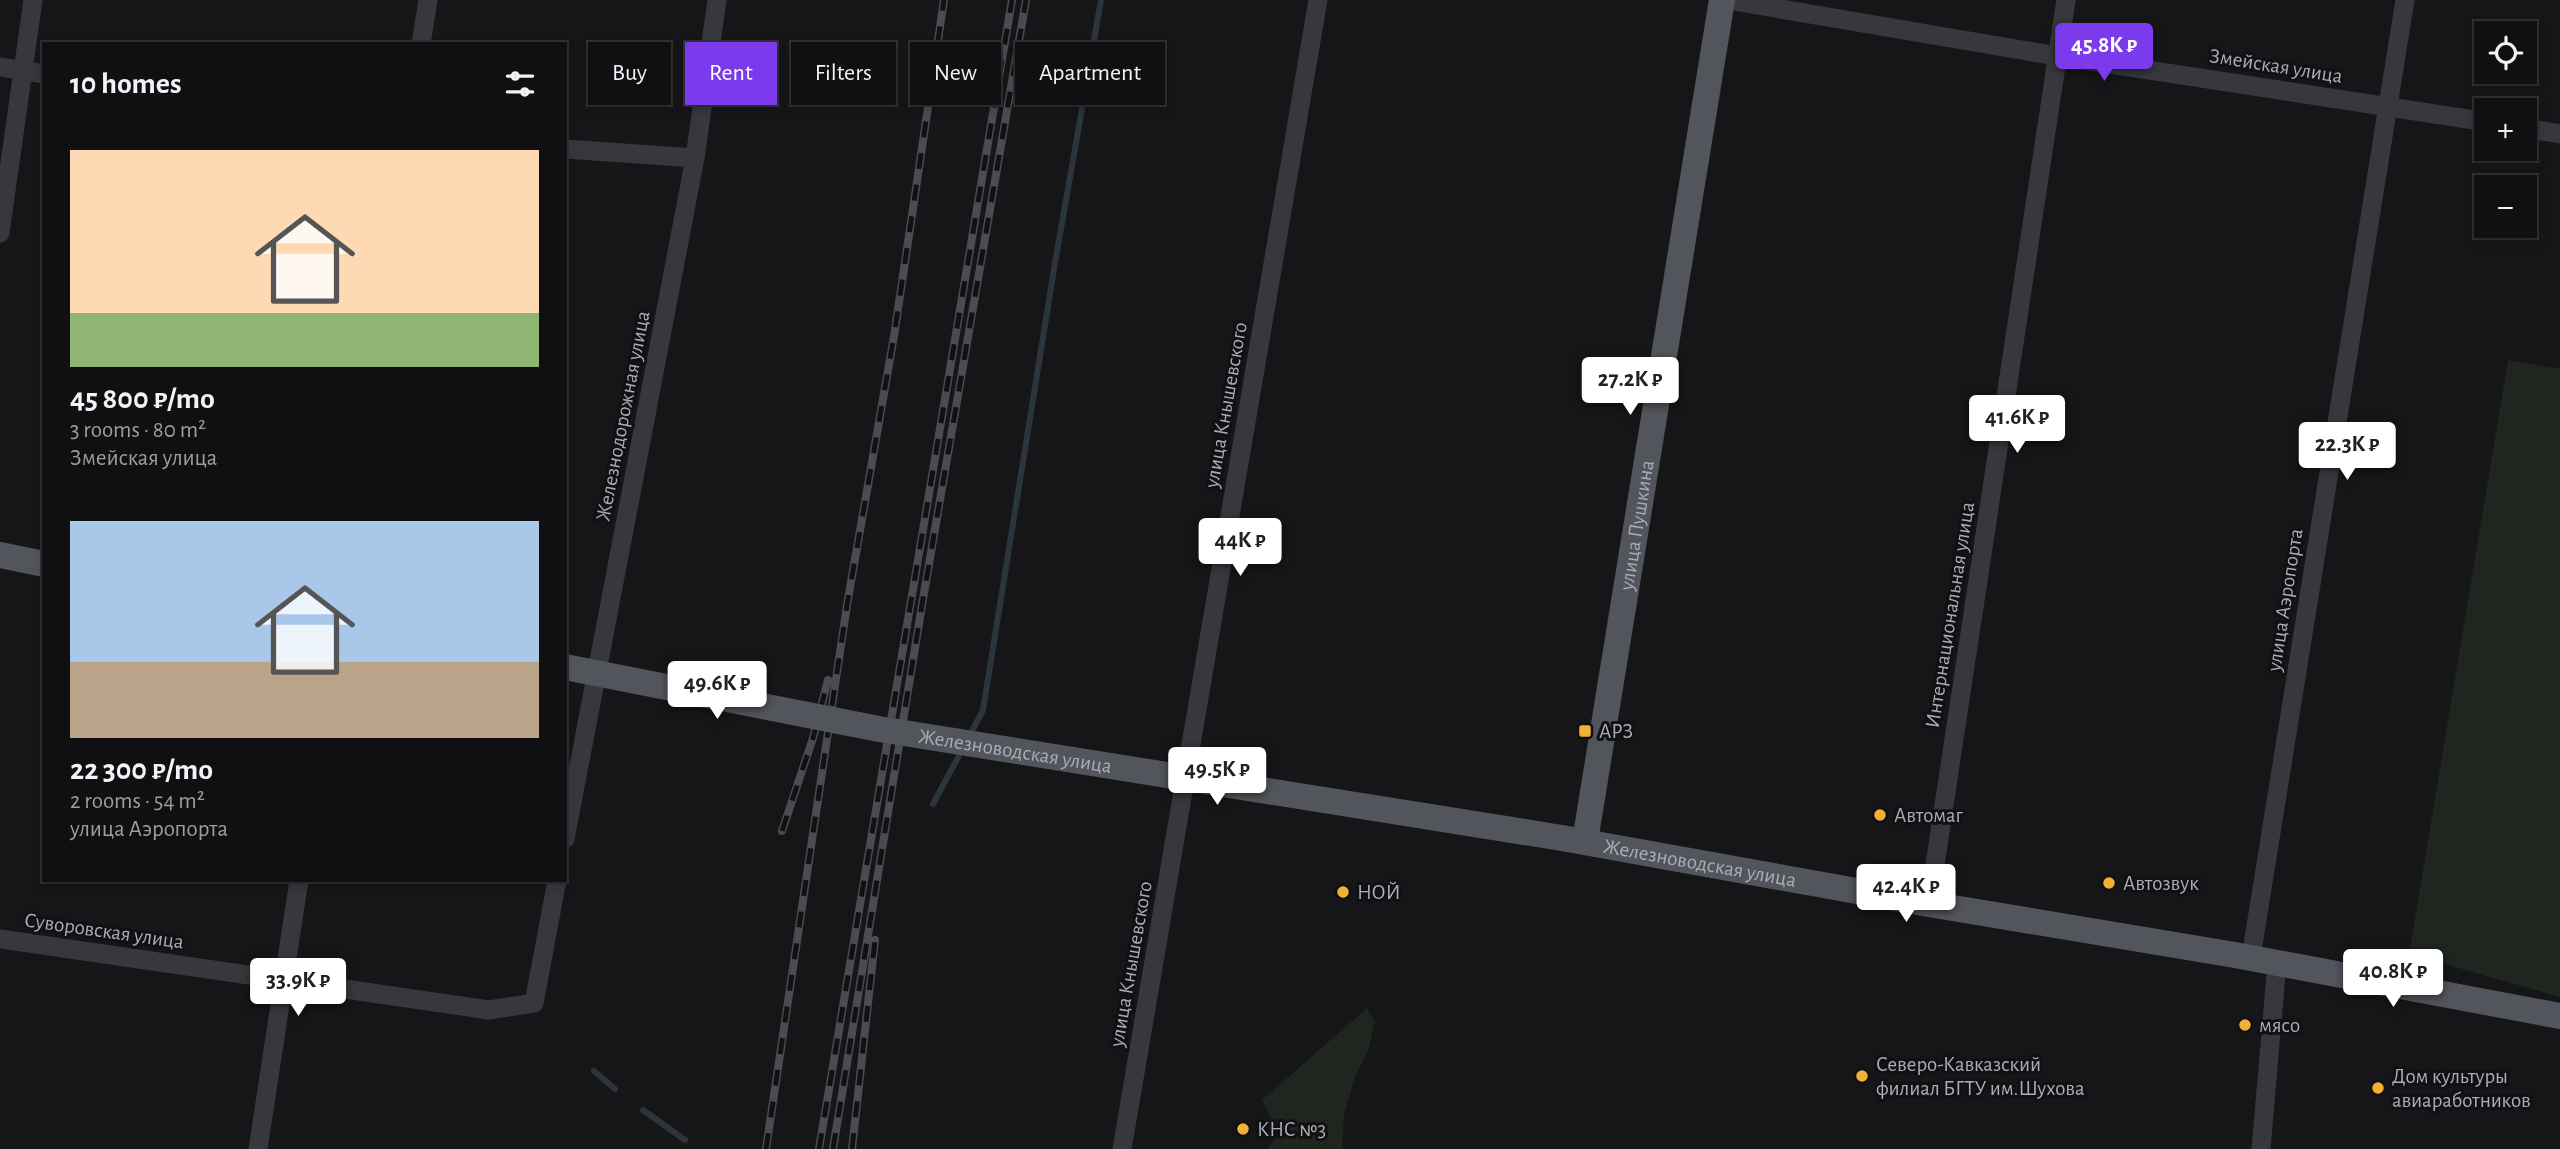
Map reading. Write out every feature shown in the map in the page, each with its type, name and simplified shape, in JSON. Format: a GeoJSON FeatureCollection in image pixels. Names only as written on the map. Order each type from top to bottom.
{"type":"FeatureCollection","features":[{"type":"Feature","properties":{"kind":"main road","name":"улица Пушкина"},"geometry":{"type":"LineString","coordinates":[[1574,840],[1722,0]]}},
{"type":"Feature","properties":{"kind":"main road"},"geometry":{"type":"LineString","coordinates":[[0,555],[42,564]]}},
{"type":"Feature","properties":{"kind":"main road","name":"Железноводская улица"},"geometry":{"type":"LineString","coordinates":[[567,667],[879,729],[1574,840],[1929,904],[2264,960],[2560,1016]]}},
{"type":"Feature","properties":{"kind":"street"},"geometry":{"type":"LineString","coordinates":[[0,233],[33,0]]}},
{"type":"Feature","properties":{"kind":"street"},"geometry":{"type":"LineString","coordinates":[[421,42],[428,0]]}},
{"type":"Feature","properties":{"kind":"street","name":"Железнодорожная улица"},"geometry":{"type":"LineString","coordinates":[[567,829],[695,159],[717,0]]}},
{"type":"Feature","properties":{"kind":"street","name":"улица Кнышевского"},"geometry":{"type":"LineString","coordinates":[[1122,1149],[1318,0]]}},
{"type":"Feature","properties":{"kind":"street","name":"Змейская улица"},"geometry":{"type":"LineString","coordinates":[[1728,0],[2057,56],[2474,120]]}},
{"type":"Feature","properties":{"kind":"street","name":"Интернациональная улица"},"geometry":{"type":"LineString","coordinates":[[1929,904],[2066,0]]}},
{"type":"Feature","properties":{"kind":"street","name":"улица Аэропорта"},"geometry":{"type":"LineString","coordinates":[[2261,1149],[2264,960],[2387,106],[2405,0]]}},
{"type":"Feature","properties":{"kind":"street"},"geometry":{"type":"LineString","coordinates":[[0,67],[42,74]]}},
{"type":"Feature","properties":{"kind":"street"},"geometry":{"type":"LineString","coordinates":[[2537,130],[2560,134]]}},
{"type":"Feature","properties":{"kind":"street"},"geometry":{"type":"LineString","coordinates":[[567,149],[695,159]]}},
{"type":"Feature","properties":{"kind":"street"},"geometry":{"type":"LineString","coordinates":[[258,1149],[299,882]]}},
{"type":"Feature","properties":{"kind":"street","name":"Суворовская улица"},"geometry":{"type":"LineString","coordinates":[[0,939],[489,1010],[534,1003],[557,882]]}},
{"type":"Feature","properties":{"kind":"shaded area"},"geometry":{"type":"Polygon","coordinates":[[[2508,360],[2560,369],[2560,997],[2409,954],[2508,360]]]}},
{"type":"Feature","properties":{"kind":"shaded area"},"geometry":{"type":"Polygon","coordinates":[[[1367,1008],[1375,1022],[1368,1051],[1355,1076],[1344,1116],[1342,1149],[1267,1149],[1279,1134],[1262,1100],[1367,1008]]]}},
{"type":"Feature","properties":{"kind":"waterway"},"geometry":{"type":"LineString","coordinates":[[969,737],[983,710],[1055,263],[1101,0]]}},
{"type":"Feature","properties":{"kind":"waterway"},"geometry":{"type":"LineString","coordinates":[[933,804],[962,750]]}},
{"type":"Feature","properties":{"kind":"waterway"},"geometry":{"type":"LineString","coordinates":[[594,1071],[615,1089]]}},
{"type":"Feature","properties":{"kind":"waterway"},"geometry":{"type":"LineString","coordinates":[[643,1110],[685,1140]]}},
{"type":"Feature","properties":{"kind":"railway"},"geometry":{"type":"LineString","coordinates":[[766,1149],[847,605],[894,336],[944,0]]}},
{"type":"Feature","properties":{"kind":"railway"},"geometry":{"type":"LineString","coordinates":[[819,1149],[1012,0]]}},
{"type":"Feature","properties":{"kind":"railway"},"geometry":{"type":"LineString","coordinates":[[833,1149],[923,599],[1026,0]]}},
{"type":"Feature","properties":{"kind":"railway"},"geometry":{"type":"LineString","coordinates":[[782,831],[813,738],[828,680]]}},
{"type":"Feature","properties":{"kind":"railway"},"geometry":{"type":"LineString","coordinates":[[852,1149],[875,940]]}},
{"type":"Feature","properties":{"kind":"place","name":"АРЗ"},"geometry":{"type":"Point","coordinates":[1585,731]}},
{"type":"Feature","properties":{"kind":"place","name":"Автомаг"},"geometry":{"type":"Point","coordinates":[1880,815]}},
{"type":"Feature","properties":{"kind":"place","name":"Автозвук"},"geometry":{"type":"Point","coordinates":[2109,883]}},
{"type":"Feature","properties":{"kind":"place","name":"НОЙ"},"geometry":{"type":"Point","coordinates":[1343,892]}},
{"type":"Feature","properties":{"kind":"place","name":"мясо"},"geometry":{"type":"Point","coordinates":[2245,1025]}},
{"type":"Feature","properties":{"kind":"place","name":"Северо-Кавказский филиал БГТУ им.Шухова"},"geometry":{"type":"Point","coordinates":[1862,1076]}},
{"type":"Feature","properties":{"kind":"place","name":"Дом культуры авиаработников"},"geometry":{"type":"Point","coordinates":[2378,1088]}},
{"type":"Feature","properties":{"kind":"place","name":"КНС №3"},"geometry":{"type":"Point","coordinates":[1243,1129]}}]}
